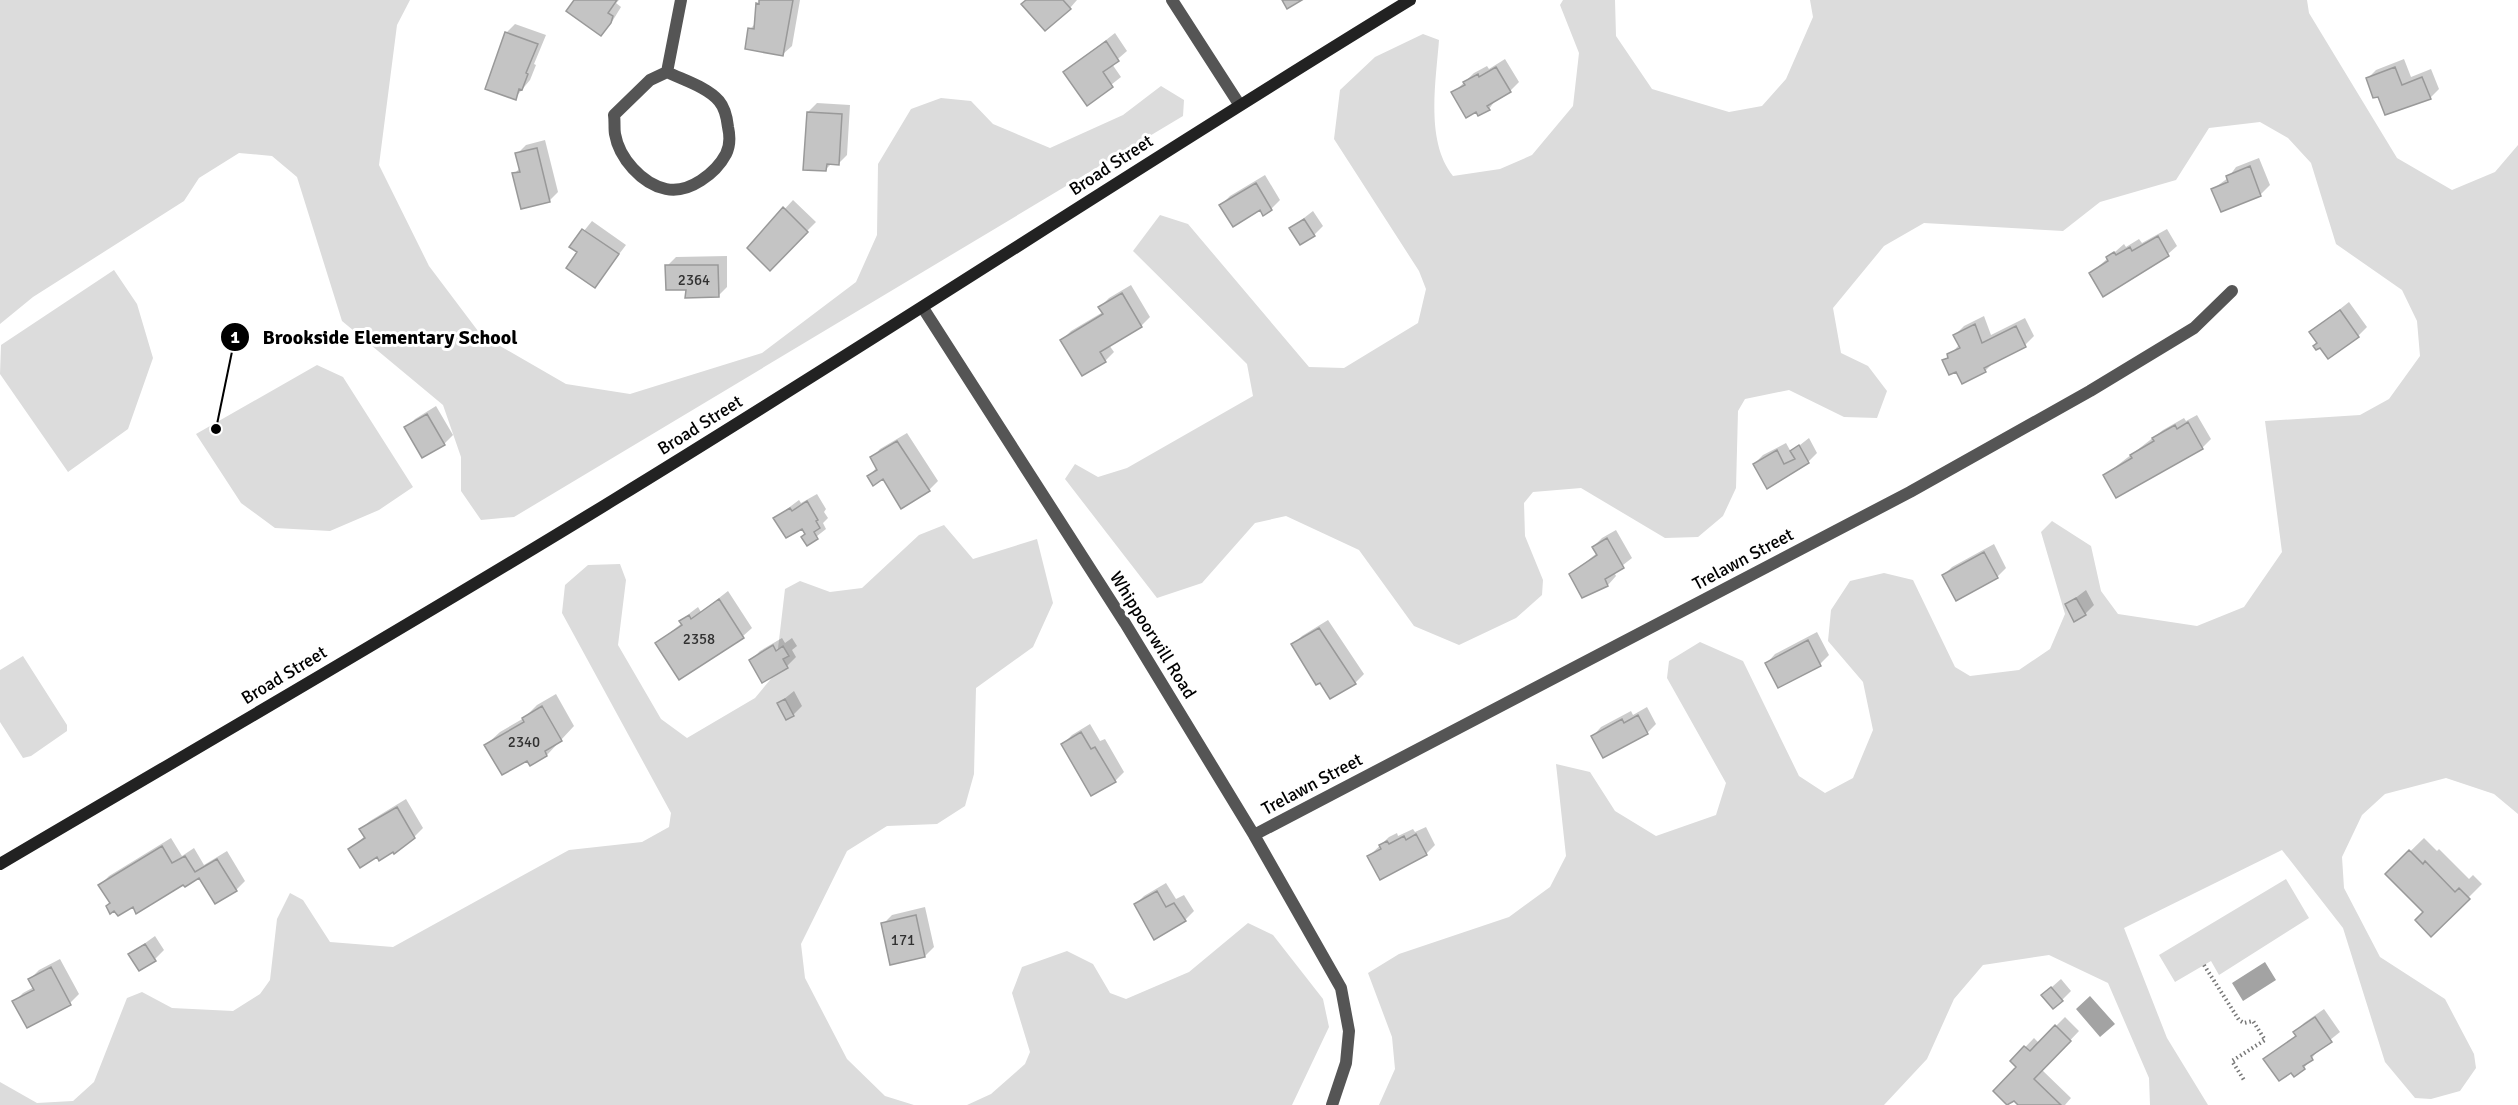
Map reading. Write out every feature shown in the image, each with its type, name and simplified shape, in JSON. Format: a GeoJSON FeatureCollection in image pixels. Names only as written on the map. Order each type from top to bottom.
{"type":"FeatureCollection","features":[{"type":"Feature","properties":{"kind":"street"},"geometry":{"type":"LineString","coordinates":[[667,72],[681,0]]}},
{"type":"Feature","properties":{"kind":"street"},"geometry":{"type":"LineString","coordinates":[[1172,0],[1239,104]]}},
{"type":"Feature","properties":{"kind":"street","name":"Broad Street"},"geometry":{"type":"LineString","coordinates":[[0,864],[612,501],[924,308],[1239,104],[1410,0]]}},
{"type":"Feature","properties":{"kind":"street"},"geometry":{"type":"LineString","coordinates":[[667,72],[710,93],[720,102],[727,117],[730,137],[727,152],[715,170],[700,181],[684,188],[667,190],[648,182],[635,170],[621,151],[615,134],[614,115],[650,80],[667,72]]}},
{"type":"Feature","properties":{"kind":"street","name":"Trelawn Street"},"geometry":{"type":"LineString","coordinates":[[1254,835],[1910,492],[2090,391],[2194,328],[2232,291]]}},
{"type":"Feature","properties":{"kind":"street","name":"Whippoorwill Road"},"geometry":{"type":"LineString","coordinates":[[924,308],[1125,623],[1254,835],[1341,988],[1349,1031],[1346,1063],[1332,1105]]}},
{"type":"Feature","properties":{"kind":"path"},"geometry":{"type":"LineString","coordinates":[[2204,964],[2239,1020],[2244,1023],[2253,1022],[2265,1040],[2232,1061],[2244,1080]]}},
{"type":"Feature","properties":{"kind":"shaded area"},"geometry":{"type":"Polygon","coordinates":[[[0,0],[410,0],[397,25],[379,165],[429,266],[481,335],[566,384],[630,394],[762,353],[856,282],[877,235],[878,164],[911,109],[941,98],[971,101],[993,124],[1050,148],[1123,115],[1161,86],[1184,100],[1183,116],[514,517],[481,520],[461,491],[461,457],[443,405],[342,321],[297,177],[272,156],[239,153],[199,178],[184,201],[33,297],[0,324],[0,0]]]}},
{"type":"Feature","properties":{"kind":"shaded area"},"geometry":{"type":"Polygon","coordinates":[[[1563,0],[1615,0],[1616,36],[1652,89],[1729,112],[1762,106],[1786,79],[1813,17],[1810,0],[2307,0],[2309,13],[2397,158],[2452,190],[2495,172],[2518,145],[2518,814],[2494,794],[2446,778],[2385,794],[2362,815],[2342,857],[2344,888],[2380,957],[2445,999],[2474,1054],[2476,1068],[2460,1091],[2431,1099],[2415,1098],[2385,1062],[2343,928],[2282,850],[2124,928],[2167,1038],[2208,1105],[2150,1105],[2149,1078],[2108,983],[2049,955],[1983,965],[1954,999],[1927,1059],[1884,1105],[1379,1105],[1395,1069],[1392,1037],[1368,973],[1399,954],[1509,917],[1550,887],[1566,856],[1556,764],[1590,772],[1615,811],[1656,836],[1716,815],[1726,783],[1667,678],[1669,661],[1700,642],[1743,661],[1799,776],[1825,793],[1853,778],[1873,730],[1863,682],[1828,641],[1831,610],[1850,581],[1884,573],[1913,580],[1955,667],[1970,676],[2019,670],[2050,649],[2065,614],[2041,532],[2052,521],[2091,546],[2101,591],[2118,614],[2197,626],[2244,607],[2282,552],[2265,421],[2360,415],[2389,399],[2420,356],[2417,321],[2402,290],[2336,244],[2311,163],[2288,138],[2260,122],[2209,128],[2176,180],[2100,202],[2063,231],[1924,223],[1884,246],[1833,308],[1841,353],[1868,366],[1887,391],[1877,418],[1844,417],[1789,390],[1745,399],[1738,411],[1736,488],[1723,516],[1698,537],[1665,538],[1581,488],[1533,492],[1524,503],[1525,536],[1543,580],[1542,595],[1516,618],[1459,645],[1414,626],[1359,550],[1286,516],[1255,523],[1202,583],[1157,598],[1065,479],[1075,464],[1098,477],[1127,468],[1253,396],[1247,364],[1133,251],[1160,215],[1188,224],[1309,367],[1344,368],[1418,323],[1426,289],[1419,271],[1334,139],[1340,90],[1375,57],[1423,34],[1439,40],[1434,111],[1435,129],[1444,162],[1453,176],[1500,169],[1532,155],[1573,106],[1579,53],[1560,5],[1563,0]]]}},
{"type":"Feature","properties":{"kind":"shaded area"},"geometry":{"type":"Polygon","coordinates":[[[114,270],[137,304],[153,358],[128,429],[68,472],[0,374],[1,345],[114,270]]]}},
{"type":"Feature","properties":{"kind":"shaded area"},"geometry":{"type":"Polygon","coordinates":[[[317,365],[343,377],[413,487],[379,510],[330,531],[275,528],[241,503],[196,434],[317,365]]]}},
{"type":"Feature","properties":{"kind":"shaded area"},"geometry":{"type":"Polygon","coordinates":[[[944,525],[973,559],[1037,539],[1053,603],[1033,647],[976,688],[974,774],[965,806],[937,824],[887,826],[847,851],[801,944],[805,978],[847,1059],[885,1096],[914,1105],[0,1105],[0,1082],[37,1103],[73,1101],[94,1082],[127,998],[142,992],[172,1008],[233,1011],[260,994],[270,980],[277,919],[290,893],[303,900],[330,942],[393,947],[569,850],[642,842],[669,827],[671,813],[562,613],[565,585],[588,565],[620,564],[626,580],[618,645],[661,719],[687,738],[755,698],[775,674],[785,589],[800,581],[830,592],[862,588],[919,535],[944,525]]]}},
{"type":"Feature","properties":{"kind":"shaded area"},"geometry":{"type":"Polygon","coordinates":[[[23,656],[67,725],[67,731],[31,756],[23,758],[0,722],[0,670],[23,656]]]}},
{"type":"Feature","properties":{"kind":"shaded area"},"geometry":{"type":"Polygon","coordinates":[[[2286,879],[2309,918],[2219,975],[2211,961],[2175,982],[2159,955],[2286,879]]]}},
{"type":"Feature","properties":{"kind":"shaded area"},"geometry":{"type":"Polygon","coordinates":[[[1248,923],[1273,935],[1323,999],[1329,1027],[1292,1105],[967,1105],[991,1094],[1025,1064],[1030,1052],[1012,993],[1022,967],[1067,951],[1093,964],[1110,993],[1126,999],[1189,972],[1248,923]]]}},
{"type":"Feature","properties":{"kind":"shaded area"},"geometry":{"type":"Polygon","coordinates":[[[2265,962],[2276,980],[2243,1001],[2232,983],[2265,962]]]}},
{"type":"Feature","properties":{"kind":"shaded area"},"geometry":{"type":"Polygon","coordinates":[[[2090,996],[2115,1024],[2100,1037],[2076,1009],[2090,996]]]}},
{"type":"Feature","properties":{"kind":"building"},"geometry":{"type":"Polygon","coordinates":[[[574,0],[617,0],[608,13],[613,16],[611,23],[601,36],[566,11],[574,0]]]}},
{"type":"Feature","properties":{"kind":"building"},"geometry":{"type":"Polygon","coordinates":[[[759,0],[793,0],[783,56],[745,49],[748,28],[754,29],[756,3],[759,4],[759,0]]]}},
{"type":"Feature","properties":{"kind":"building"},"geometry":{"type":"Polygon","coordinates":[[[1026,0],[1063,0],[1071,9],[1045,31],[1021,4],[1026,0]]]}},
{"type":"Feature","properties":{"kind":"building"},"geometry":{"type":"Polygon","coordinates":[[[1282,0],[1302,0],[1287,9],[1282,0]]]}},
{"type":"Feature","properties":{"kind":"building"},"geometry":{"type":"Polygon","coordinates":[[[505,32],[538,44],[526,73],[528,74],[522,90],[519,89],[516,100],[485,89],[505,32]]]}},
{"type":"Feature","properties":{"kind":"building"},"geometry":{"type":"Polygon","coordinates":[[[1106,41],[1119,61],[1103,72],[1113,87],[1087,106],[1063,72],[1106,41]]]}},
{"type":"Feature","properties":{"kind":"building"},"geometry":{"type":"Polygon","coordinates":[[[1496,67],[1511,92],[1487,106],[1490,110],[1478,116],[1476,112],[1466,118],[1451,92],[1465,85],[1463,82],[1478,74],[1479,77],[1496,67]]]}},
{"type":"Feature","properties":{"kind":"building"},"geometry":{"type":"Polygon","coordinates":[[[2395,67],[2402,85],[2422,77],[2431,99],[2385,115],[2378,97],[2373,98],[2366,78],[2395,67]]]}},
{"type":"Feature","properties":{"kind":"building"},"geometry":{"type":"Polygon","coordinates":[[[807,112],[842,114],[839,165],[827,164],[826,171],[803,170],[807,112]]]}},
{"type":"Feature","properties":{"kind":"building"},"geometry":{"type":"Polygon","coordinates":[[[537,148],[550,202],[521,209],[512,173],[520,172],[515,153],[537,148]]]}},
{"type":"Feature","properties":{"kind":"building"},"geometry":{"type":"Polygon","coordinates":[[[2250,166],[2261,196],[2221,212],[2211,189],[2228,182],[2226,176],[2250,166]]]}},
{"type":"Feature","properties":{"kind":"building"},"geometry":{"type":"Polygon","coordinates":[[[1256,183],[1272,210],[1263,216],[1260,210],[1233,227],[1219,205],[1256,183]]]}},
{"type":"Feature","properties":{"kind":"building"},"geometry":{"type":"Polygon","coordinates":[[[783,207],[808,232],[770,271],[747,248],[783,207]]]}},
{"type":"Feature","properties":{"kind":"building"},"geometry":{"type":"Polygon","coordinates":[[[1304,219],[1315,236],[1300,245],[1289,228],[1304,219]]]}},
{"type":"Feature","properties":{"kind":"building"},"geometry":{"type":"Polygon","coordinates":[[[582,229],[619,254],[595,288],[566,268],[577,252],[569,247],[582,229]]]}},
{"type":"Feature","properties":{"kind":"building"},"geometry":{"type":"Polygon","coordinates":[[[2158,236],[2169,256],[2103,297],[2089,273],[2108,261],[2106,257],[2114,252],[2116,255],[2130,247],[2132,251],[2158,236]]]}},
{"type":"Feature","properties":{"kind":"building"},"geometry":{"type":"Polygon","coordinates":[[[665,265],[718,265],[719,297],[685,298],[686,290],[666,290],[665,265]]]}},
{"type":"Feature","properties":{"kind":"building"},"geometry":{"type":"Polygon","coordinates":[[[1122,293],[1142,327],[1100,352],[1106,362],[1082,376],[1060,340],[1103,314],[1098,307],[1122,293]]]}},
{"type":"Feature","properties":{"kind":"building"},"geometry":{"type":"Polygon","coordinates":[[[2340,310],[2359,337],[2328,359],[2320,348],[2316,350],[2313,346],[2317,343],[2309,332],[2340,310]]]}},
{"type":"Feature","properties":{"kind":"building"},"geometry":{"type":"Polygon","coordinates":[[[1975,324],[1982,343],[2016,326],[2026,347],[1984,368],[1986,372],[1962,384],[1956,372],[1949,375],[1942,360],[1948,358],[1947,354],[1960,348],[1953,335],[1975,324]]]}},
{"type":"Feature","properties":{"kind":"building"},"geometry":{"type":"Polygon","coordinates":[[[427,414],[445,445],[422,458],[404,427],[427,414]]]}},
{"type":"Feature","properties":{"kind":"building"},"geometry":{"type":"Polygon","coordinates":[[[2188,422],[2203,449],[2116,498],[2103,475],[2132,458],[2130,455],[2154,441],[2152,438],[2175,425],[2177,429],[2188,422]]]}},
{"type":"Feature","properties":{"kind":"building"},"geometry":{"type":"Polygon","coordinates":[[[897,441],[930,491],[901,509],[883,479],[873,486],[867,476],[877,470],[870,457],[897,441]]]}},
{"type":"Feature","properties":{"kind":"building"},"geometry":{"type":"Polygon","coordinates":[[[1799,445],[1809,463],[1767,489],[1753,464],[1777,450],[1784,464],[1795,459],[1790,451],[1799,445]]]}},
{"type":"Feature","properties":{"kind":"building"},"geometry":{"type":"Polygon","coordinates":[[[807,501],[820,528],[814,532],[818,539],[807,546],[801,537],[805,534],[802,529],[786,538],[773,518],[790,508],[792,511],[807,501]]]}},
{"type":"Feature","properties":{"kind":"building"},"geometry":{"type":"Polygon","coordinates":[[[1607,538],[1624,568],[1605,579],[1608,586],[1582,598],[1569,574],[1597,555],[1592,547],[1607,538]]]}},
{"type":"Feature","properties":{"kind":"building"},"geometry":{"type":"Polygon","coordinates":[[[1984,552],[1998,578],[1956,601],[1942,575],[1984,552]]]}},
{"type":"Feature","properties":{"kind":"building"},"geometry":{"type":"Polygon","coordinates":[[[2076,598],[2086,615],[2074,622],[2065,604],[2076,598]]]}},
{"type":"Feature","properties":{"kind":"building"},"geometry":{"type":"Polygon","coordinates":[[[719,599],[744,638],[679,680],[655,643],[682,625],[679,621],[689,615],[691,619],[719,599]]]}},
{"type":"Feature","properties":{"kind":"building"},"geometry":{"type":"Polygon","coordinates":[[[1319,628],[1356,684],[1330,699],[1320,683],[1316,685],[1291,644],[1319,628]]]}},
{"type":"Feature","properties":{"kind":"building"},"geometry":{"type":"Polygon","coordinates":[[[1808,640],[1821,666],[1778,688],[1765,663],[1808,640]]]}},
{"type":"Feature","properties":{"kind":"building"},"geometry":{"type":"Polygon","coordinates":[[[773,645],[776,651],[783,646],[789,656],[783,659],[788,668],[762,683],[749,660],[773,645]]]}},
{"type":"Feature","properties":{"kind":"building"},"geometry":{"type":"Polygon","coordinates":[[[785,699],[794,716],[786,720],[777,703],[785,699]]]}},
{"type":"Feature","properties":{"kind":"building"},"geometry":{"type":"Polygon","coordinates":[[[542,706],[562,741],[545,751],[547,756],[530,766],[527,761],[502,775],[484,745],[524,722],[522,718],[542,706]]]}},
{"type":"Feature","properties":{"kind":"building"},"geometry":{"type":"Polygon","coordinates":[[[1638,715],[1648,734],[1603,758],[1591,736],[1622,719],[1624,723],[1638,715]]]}},
{"type":"Feature","properties":{"kind":"building"},"geometry":{"type":"Polygon","coordinates":[[[1081,732],[1091,749],[1095,747],[1116,782],[1091,796],[1061,744],[1081,732]]]}},
{"type":"Feature","properties":{"kind":"building"},"geometry":{"type":"Polygon","coordinates":[[[397,807],[415,838],[394,854],[393,852],[379,861],[377,857],[360,868],[348,849],[365,838],[359,829],[397,807]]]}},
{"type":"Feature","properties":{"kind":"building"},"geometry":{"type":"Polygon","coordinates":[[[1416,834],[1427,855],[1380,880],[1367,856],[1381,849],[1379,845],[1387,841],[1389,844],[1404,836],[1406,840],[1416,834]]]}},
{"type":"Feature","properties":{"kind":"building"},"geometry":{"type":"Polygon","coordinates":[[[162,846],[172,863],[185,856],[195,872],[217,859],[237,891],[215,904],[199,878],[185,887],[183,885],[136,914],[133,907],[118,916],[114,911],[110,914],[106,906],[110,903],[98,885],[162,846]]]}},
{"type":"Feature","properties":{"kind":"building"},"geometry":{"type":"Polygon","coordinates":[[[2409,850],[2423,864],[2425,861],[2455,892],[2459,888],[2470,899],[2431,937],[2415,920],[2423,912],[2385,874],[2409,850]]]}},
{"type":"Feature","properties":{"kind":"building"},"geometry":{"type":"Polygon","coordinates":[[[1157,891],[1166,907],[1174,903],[1186,921],[1154,940],[1134,904],[1157,891]]]}},
{"type":"Feature","properties":{"kind":"building"},"geometry":{"type":"Polygon","coordinates":[[[916,915],[925,957],[890,965],[881,923],[916,915]]]}},
{"type":"Feature","properties":{"kind":"building"},"geometry":{"type":"Polygon","coordinates":[[[145,944],[156,961],[139,971],[128,954],[145,944]]]}},
{"type":"Feature","properties":{"kind":"building"},"geometry":{"type":"Polygon","coordinates":[[[51,967],[71,1005],[27,1028],[12,1001],[34,990],[28,979],[51,967]]]}},
{"type":"Feature","properties":{"kind":"building"},"geometry":{"type":"Polygon","coordinates":[[[2051,987],[2063,1001],[2053,1009],[2041,995],[2051,987]]]}},
{"type":"Feature","properties":{"kind":"building"},"geometry":{"type":"Polygon","coordinates":[[[2315,1017],[2332,1042],[2311,1056],[2313,1060],[2303,1066],[2305,1069],[2294,1077],[2291,1073],[2279,1081],[2263,1059],[2296,1036],[2293,1032],[2315,1017]]]}},
{"type":"Feature","properties":{"kind":"building"},"geometry":{"type":"Polygon","coordinates":[[[2055,1025],[2071,1041],[2034,1079],[2061,1105],[2018,1105],[2014,1101],[2007,1105],[1993,1091],[2016,1067],[2010,1061],[2024,1046],[2030,1051],[2055,1025]]]}},
{"type":"Feature","properties":{"kind":"place","name":"Brookside Elementary School"},"geometry":{"type":"Point","coordinates":[216,429]}}]}
